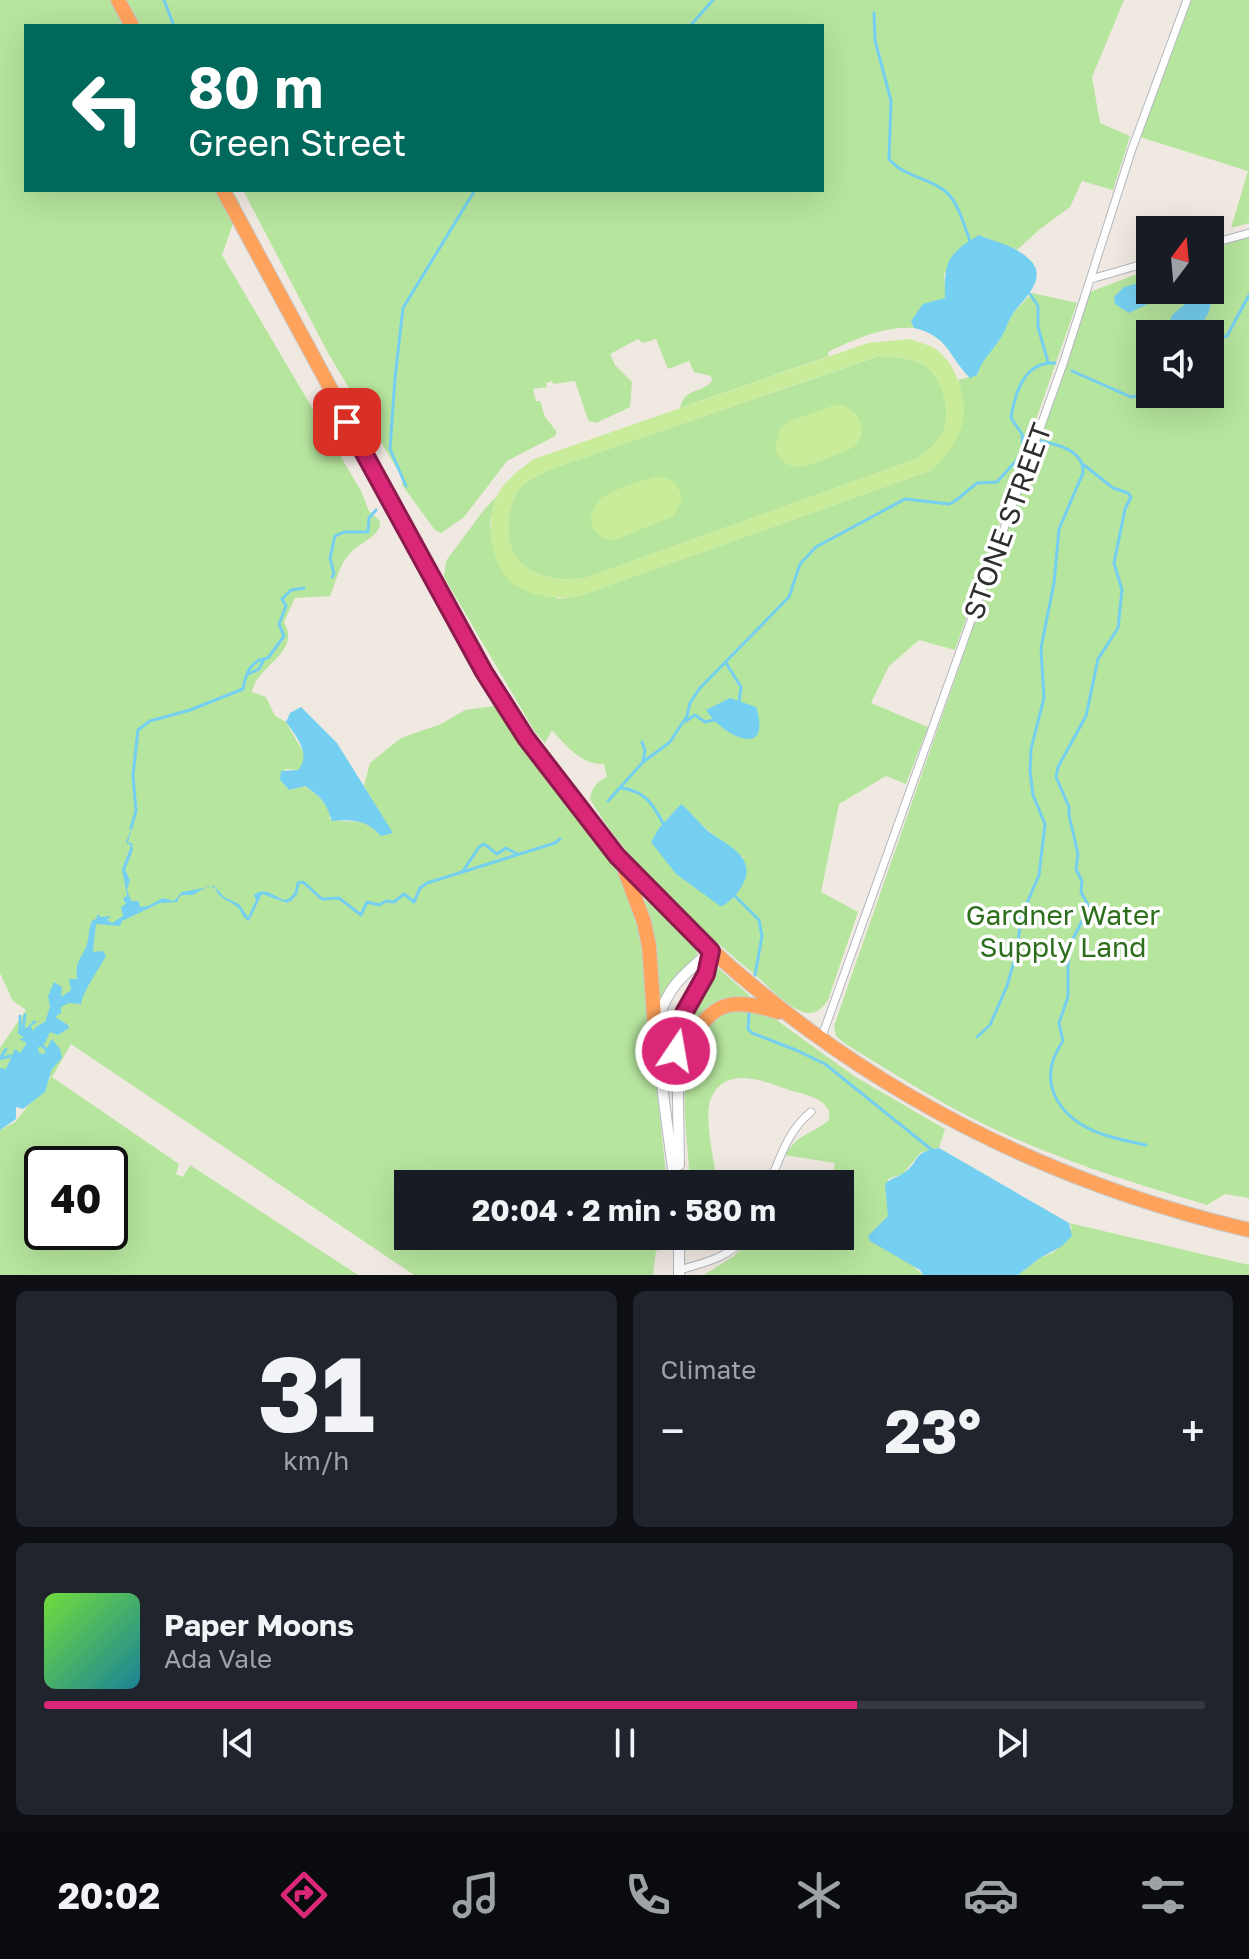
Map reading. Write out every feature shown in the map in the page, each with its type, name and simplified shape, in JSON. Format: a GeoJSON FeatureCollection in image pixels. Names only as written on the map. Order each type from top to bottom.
{"type":"FeatureCollection","features":[{"type":"Feature","properties":{"kind":"highway"},"geometry":{"type":"LineString","coordinates":[[118,0],[131,24]]}},
{"type":"Feature","properties":{"kind":"highway"},"geometry":{"type":"LineString","coordinates":[[224,192],[484,672],[549,771],[617,856],[711,951],[788,1015],[920,1102],[1010,1149],[1138,1200],[1249,1230]]}},
{"type":"Feature","properties":{"kind":"highway"},"geometry":{"type":"LineString","coordinates":[[617,856],[646,930],[656,1044]]}},
{"type":"Feature","properties":{"kind":"highway"},"geometry":{"type":"LineString","coordinates":[[677,1081],[694,1035],[705,1019],[719,1008],[744,1003],[788,1015]]}},
{"type":"Feature","properties":{"kind":"street","name":"STONE STREET"},"geometry":{"type":"LineString","coordinates":[[821,1039],[1058,378],[1132,149],[1187,0]]}},
{"type":"Feature","properties":{"kind":"street"},"geometry":{"type":"LineString","coordinates":[[1224,240],[1249,233]]}},
{"type":"Feature","properties":{"kind":"street"},"geometry":{"type":"LineString","coordinates":[[1091,279],[1136,266]]}},
{"type":"Feature","properties":{"kind":"street"},"geometry":{"type":"LineString","coordinates":[[675,1170],[656,1044],[658,1021],[669,993],[681,976],[711,951]]}},
{"type":"Feature","properties":{"kind":"street"},"geometry":{"type":"LineString","coordinates":[[677,1170],[676,1051],[680,1024],[706,974],[711,951]]}},
{"type":"Feature","properties":{"kind":"street"},"geometry":{"type":"LineString","coordinates":[[775,1170],[789,1136],[811,1112]]}},
{"type":"Feature","properties":{"kind":"street"},"geometry":{"type":"LineString","coordinates":[[679,1250],[679,1273],[733,1250]]}},
{"type":"Feature","properties":{"kind":"green space"},"geometry":{"type":"Polygon","coordinates":[[[0,0],[1124,0],[1092,77],[1100,123],[1130,136],[1113,190],[1082,181],[1070,207],[1017,250],[979,235],[944,274],[946,298],[911,320],[914,328],[870,334],[828,352],[829,356],[680,408],[686,396],[712,381],[711,376],[694,372],[689,361],[668,369],[656,339],[643,343],[638,339],[610,354],[615,365],[632,382],[630,407],[596,423],[587,417],[575,381],[553,384],[552,381],[546,383],[547,387],[533,389],[536,401],[540,401],[545,417],[557,432],[555,436],[507,461],[464,517],[441,533],[435,530],[402,485],[403,479],[328,353],[244,192],[824,192],[824,24],[24,24],[24,192],[233,192],[240,203],[222,255],[361,491],[369,511],[380,521],[374,535],[346,558],[330,596],[295,598],[284,622],[287,642],[256,682],[252,692],[266,697],[275,716],[286,722],[305,755],[298,770],[285,769],[280,780],[289,790],[304,786],[314,793],[325,804],[330,819],[361,822],[381,836],[392,833],[364,786],[370,763],[401,738],[441,724],[465,710],[494,706],[547,782],[617,869],[639,920],[666,1170],[394,1170],[394,1250],[660,1250],[656,1251],[653,1275],[414,1275],[71,1044],[52,1077],[179,1164],[176,1174],[183,1177],[190,1165],[358,1275],[0,1275],[0,1130],[15,1122],[51,1077],[37,1062],[37,1027],[31,1035],[30,1048],[0,1078],[0,1048],[26,1010],[13,1001],[0,973],[0,0]]]}},
{"type":"Feature","properties":{"kind":"green space"},"geometry":{"type":"Polygon","coordinates":[[[1191,0],[1249,0],[1249,223],[1231,228],[1248,171],[1140,137],[1191,0]]]}},
{"type":"Feature","properties":{"kind":"green space","name":"Gardner Water Supply Land"},"geometry":{"type":"Polygon","coordinates":[[[1249,236],[1249,1198],[1225,1194],[1207,1205],[1090,1168],[975,1120],[844,1043],[836,1036],[834,1026],[1090,292],[1136,274],[1136,304],[1224,304],[1224,244],[1249,236]]]}},
{"type":"Feature","properties":{"kind":"green space"},"geometry":{"type":"Polygon","coordinates":[[[1032,293],[1077,303],[955,650],[919,640],[889,666],[871,703],[928,727],[906,784],[886,776],[839,804],[821,892],[858,912],[828,1000],[818,1010],[803,1012],[783,1000],[709,935],[664,893],[624,848],[590,799],[595,786],[607,777],[604,764],[582,758],[552,730],[545,743],[535,732],[444,577],[446,561],[496,497],[490,521],[492,544],[558,599],[579,596],[932,470],[964,409],[958,380],[977,375],[981,363],[999,341],[1013,313],[1032,293]],[[681,804],[651,842],[744,858],[706,829],[681,804]]]}},
{"type":"Feature","properties":{"kind":"green space"},"geometry":{"type":"Polygon","coordinates":[[[910,339],[925,344],[943,355],[956,375],[963,400],[962,423],[953,444],[932,470],[579,596],[562,598],[537,595],[514,584],[500,567],[491,532],[496,498],[508,481],[534,459],[868,343],[910,339]],[[878,356],[537,476],[521,487],[509,517],[508,534],[518,560],[540,575],[585,578],[916,459],[934,444],[946,424],[946,405],[940,385],[922,364],[878,356]]]}},
{"type":"Feature","properties":{"kind":"green space"},"geometry":{"type":"Polygon","coordinates":[[[879,356],[922,364],[935,376],[944,395],[946,424],[943,432],[916,459],[585,578],[540,575],[518,560],[508,534],[509,517],[521,487],[537,476],[879,356]]]}},
{"type":"Feature","properties":{"kind":"green space"},"geometry":{"type":"Polygon","coordinates":[[[838,404],[851,410],[860,421],[861,434],[853,447],[806,466],[792,466],[780,458],[775,450],[779,430],[790,421],[838,404]]]}},
{"type":"Feature","properties":{"kind":"green space"},"geometry":{"type":"Polygon","coordinates":[[[654,477],[669,480],[679,490],[682,500],[674,516],[615,540],[603,538],[593,529],[591,517],[601,499],[621,488],[654,477]]]}},
{"type":"Feature","properties":{"kind":"green space"},"geometry":{"type":"Polygon","coordinates":[[[644,901],[697,949],[697,954],[668,987],[660,1003],[651,923],[644,901]]]}},
{"type":"Feature","properties":{"kind":"green space"},"geometry":{"type":"Polygon","coordinates":[[[718,968],[749,995],[748,999],[739,998],[683,1046],[680,1044],[687,1020],[718,968]]]}},
{"type":"Feature","properties":{"kind":"green space"},"geometry":{"type":"Polygon","coordinates":[[[737,1008],[764,1011],[854,1076],[945,1129],[939,1148],[920,1153],[903,1174],[888,1179],[888,1216],[874,1230],[923,1275],[704,1275],[740,1250],[854,1250],[854,1170],[834,1170],[835,1163],[785,1155],[801,1138],[829,1120],[829,1111],[820,1101],[757,1080],[746,1078],[726,1082],[718,1088],[709,1106],[715,1170],[689,1170],[685,1084],[699,1039],[714,1021],[737,1008]]]}},
{"type":"Feature","properties":{"kind":"green space"},"geometry":{"type":"Polygon","coordinates":[[[1069,1223],[1249,1265],[1249,1275],[1018,1275],[1040,1258],[1054,1252],[1072,1228],[1069,1223]]]}},
{"type":"Feature","properties":{"kind":"water"},"geometry":{"type":"Polygon","coordinates":[[[979,235],[1024,255],[1035,266],[1037,273],[1029,294],[1012,315],[977,375],[970,378],[935,336],[914,328],[911,321],[923,304],[945,298],[945,276],[950,260],[960,248],[979,235]]]}},
{"type":"Feature","properties":{"kind":"water"},"geometry":{"type":"Polygon","coordinates":[[[1136,284],[1136,304],[1148,304],[1129,313],[1115,304],[1114,297],[1124,287],[1136,284]]]}},
{"type":"Feature","properties":{"kind":"water"},"geometry":{"type":"Polygon","coordinates":[[[1185,304],[1211,304],[1204,320],[1170,320],[1185,304]]]}},
{"type":"Feature","properties":{"kind":"water"},"geometry":{"type":"Polygon","coordinates":[[[730,698],[756,707],[758,734],[752,738],[734,735],[706,710],[730,698]]]}},
{"type":"Feature","properties":{"kind":"water"},"geometry":{"type":"Polygon","coordinates":[[[301,707],[337,743],[393,833],[381,836],[359,822],[332,821],[316,794],[305,786],[289,790],[280,780],[281,771],[298,770],[302,764],[301,745],[286,722],[290,713],[301,707]]]}},
{"type":"Feature","properties":{"kind":"water"},"geometry":{"type":"Polygon","coordinates":[[[681,804],[708,831],[737,852],[746,865],[747,873],[742,885],[723,906],[676,874],[651,842],[681,804]]]}},
{"type":"Feature","properties":{"kind":"water"},"geometry":{"type":"Polygon","coordinates":[[[132,827],[128,842],[132,843],[133,850],[125,870],[130,880],[127,890],[131,901],[139,901],[140,907],[148,906],[163,898],[174,901],[182,892],[205,888],[193,895],[182,895],[178,902],[160,903],[122,921],[120,926],[96,924],[93,952],[103,951],[106,956],[81,1004],[69,1003],[61,1007],[61,1013],[55,1017],[69,1028],[58,1035],[50,1032],[45,1043],[38,1048],[39,1053],[44,1054],[52,1039],[60,1049],[62,1058],[52,1069],[45,1092],[23,1109],[16,1107],[16,1119],[0,1130],[0,1068],[6,1069],[15,1049],[20,1053],[27,1043],[19,1039],[24,1038],[17,1032],[34,1020],[37,1022],[31,1026],[33,1031],[45,1022],[50,1007],[48,996],[54,982],[62,987],[61,997],[71,990],[69,979],[77,979],[78,962],[97,914],[101,917],[111,916],[107,920],[112,923],[123,916],[121,907],[126,904],[123,898],[127,896],[122,869],[131,846],[126,842],[132,827]]]}},
{"type":"Feature","properties":{"kind":"water"},"geometry":{"type":"Polygon","coordinates":[[[214,886],[224,897],[239,904],[248,917],[256,900],[254,895],[258,893],[268,893],[283,900],[291,898],[287,903],[262,894],[249,921],[238,908],[210,887],[214,886]]]}},
{"type":"Feature","properties":{"kind":"water"},"geometry":{"type":"Polygon","coordinates":[[[939,1148],[1069,1223],[1072,1236],[1018,1275],[923,1275],[920,1270],[870,1241],[868,1236],[888,1216],[885,1184],[908,1170],[923,1152],[939,1148]]]}},
{"type":"Feature","properties":{"kind":"waterway"},"geometry":{"type":"LineString","coordinates":[[164,0],[173,24]]}},
{"type":"Feature","properties":{"kind":"waterway"},"geometry":{"type":"LineString","coordinates":[[692,24],[713,0]]}},
{"type":"Feature","properties":{"kind":"waterway"},"geometry":{"type":"LineString","coordinates":[[874,13],[875,40],[891,101],[889,159],[902,170],[938,186],[950,196],[958,208],[971,243]]}},
{"type":"Feature","properties":{"kind":"waterway"},"geometry":{"type":"LineString","coordinates":[[406,486],[390,449],[403,308],[474,192]]}},
{"type":"Feature","properties":{"kind":"waterway"},"geometry":{"type":"LineString","coordinates":[[1030,294],[1038,306],[1038,327],[1048,362]]}},
{"type":"Feature","properties":{"kind":"waterway"},"geometry":{"type":"LineString","coordinates":[[1224,337],[1249,295]]}},
{"type":"Feature","properties":{"kind":"waterway"},"geometry":{"type":"LineString","coordinates":[[608,801],[643,762],[670,742],[700,688],[789,597],[800,564],[816,547],[905,499],[949,504],[977,483],[997,482],[1023,453],[1022,434],[1011,418],[1023,380],[1036,367],[1055,363]]}},
{"type":"Feature","properties":{"kind":"waterway"},"geometry":{"type":"LineString","coordinates":[[1072,371],[1131,397],[1136,396]]}},
{"type":"Feature","properties":{"kind":"waterway"},"geometry":{"type":"LineString","coordinates":[[977,1037],[990,1025],[1007,986],[1017,951],[1021,917],[1039,875],[1045,824],[1033,795],[1030,771],[1031,749],[1044,698],[1041,648],[1054,583],[1059,529],[1083,473],[1082,464],[1070,451],[1022,437]]}},
{"type":"Feature","properties":{"kind":"waterway"},"geometry":{"type":"LineString","coordinates":[[1084,465],[1113,488],[1131,497],[1125,509],[1114,563],[1122,590],[1118,628],[1098,659],[1086,716],[1058,767],[1056,777],[1069,807],[1078,854],[1076,869],[1082,881],[1081,892],[1089,907],[1072,941],[1068,997],[1059,1023],[1063,1041],[1051,1071],[1052,1085],[1064,1109],[1087,1128],[1146,1145]]}},
{"type":"Feature","properties":{"kind":"waterway"},"geometry":{"type":"LineString","coordinates":[[332,577],[330,558],[335,536],[344,532],[368,532],[369,518],[376,510]]}},
{"type":"Feature","properties":{"kind":"waterway"},"geometry":{"type":"LineString","coordinates":[[131,828],[136,811],[133,775],[138,730],[150,721],[190,710],[243,689],[250,668],[257,661],[268,658],[284,636],[279,624],[286,606],[282,599],[291,590],[304,588]]}},
{"type":"Feature","properties":{"kind":"waterway"},"geometry":{"type":"LineString","coordinates":[[248,674],[259,669],[264,659]]}},
{"type":"Feature","properties":{"kind":"waterway"},"geometry":{"type":"LineString","coordinates":[[726,663],[741,687],[739,702]]}},
{"type":"Feature","properties":{"kind":"waterway"},"geometry":{"type":"LineString","coordinates":[[686,721],[695,715],[705,722],[714,720]]}},
{"type":"Feature","properties":{"kind":"waterway"},"geometry":{"type":"LineString","coordinates":[[642,742],[645,750],[643,761]]}},
{"type":"Feature","properties":{"kind":"waterway"},"geometry":{"type":"LineString","coordinates":[[622,788],[643,796],[664,825]]}},
{"type":"Feature","properties":{"kind":"waterway"},"geometry":{"type":"LineString","coordinates":[[290,900],[296,893],[298,883],[303,882],[322,899],[339,898],[361,915],[367,902],[379,905],[386,901],[394,902],[404,894],[414,902],[420,888],[427,883],[560,839]]}},
{"type":"Feature","properties":{"kind":"waterway"},"geometry":{"type":"LineString","coordinates":[[463,871],[484,844],[497,854],[506,848],[517,854]]}},
{"type":"Feature","properties":{"kind":"waterway"},"geometry":{"type":"LineString","coordinates":[[734,895],[759,920],[762,936],[755,975]]}},
{"type":"Feature","properties":{"kind":"waterway"},"geometry":{"type":"LineString","coordinates":[[749,1012],[748,1029],[752,1033],[825,1064],[932,1150]]}},
{"type":"Feature","properties":{"kind":"waterway"},"geometry":{"type":"LineString","coordinates":[[23,1029],[25,1015]]}},
{"type":"Feature","properties":{"kind":"waterway"},"geometry":{"type":"LineString","coordinates":[[20,1016],[20,1030]]}},
{"type":"Feature","properties":{"kind":"waterway"},"geometry":{"type":"LineString","coordinates":[[41,1045],[46,1049]]}},
{"type":"Feature","properties":{"kind":"waterway"},"geometry":{"type":"LineString","coordinates":[[0,1059],[6,1049]]}},
{"type":"Feature","properties":{"kind":"waterway"},"geometry":{"type":"LineString","coordinates":[[3,1058],[10,1056]]}},
{"type":"Feature","properties":{"kind":"route"},"geometry":{"type":"LineString","coordinates":[[347,422],[484,672],[526,738],[617,856],[711,951],[702,984],[688,1004],[678,1030],[676,1051]]}}]}
